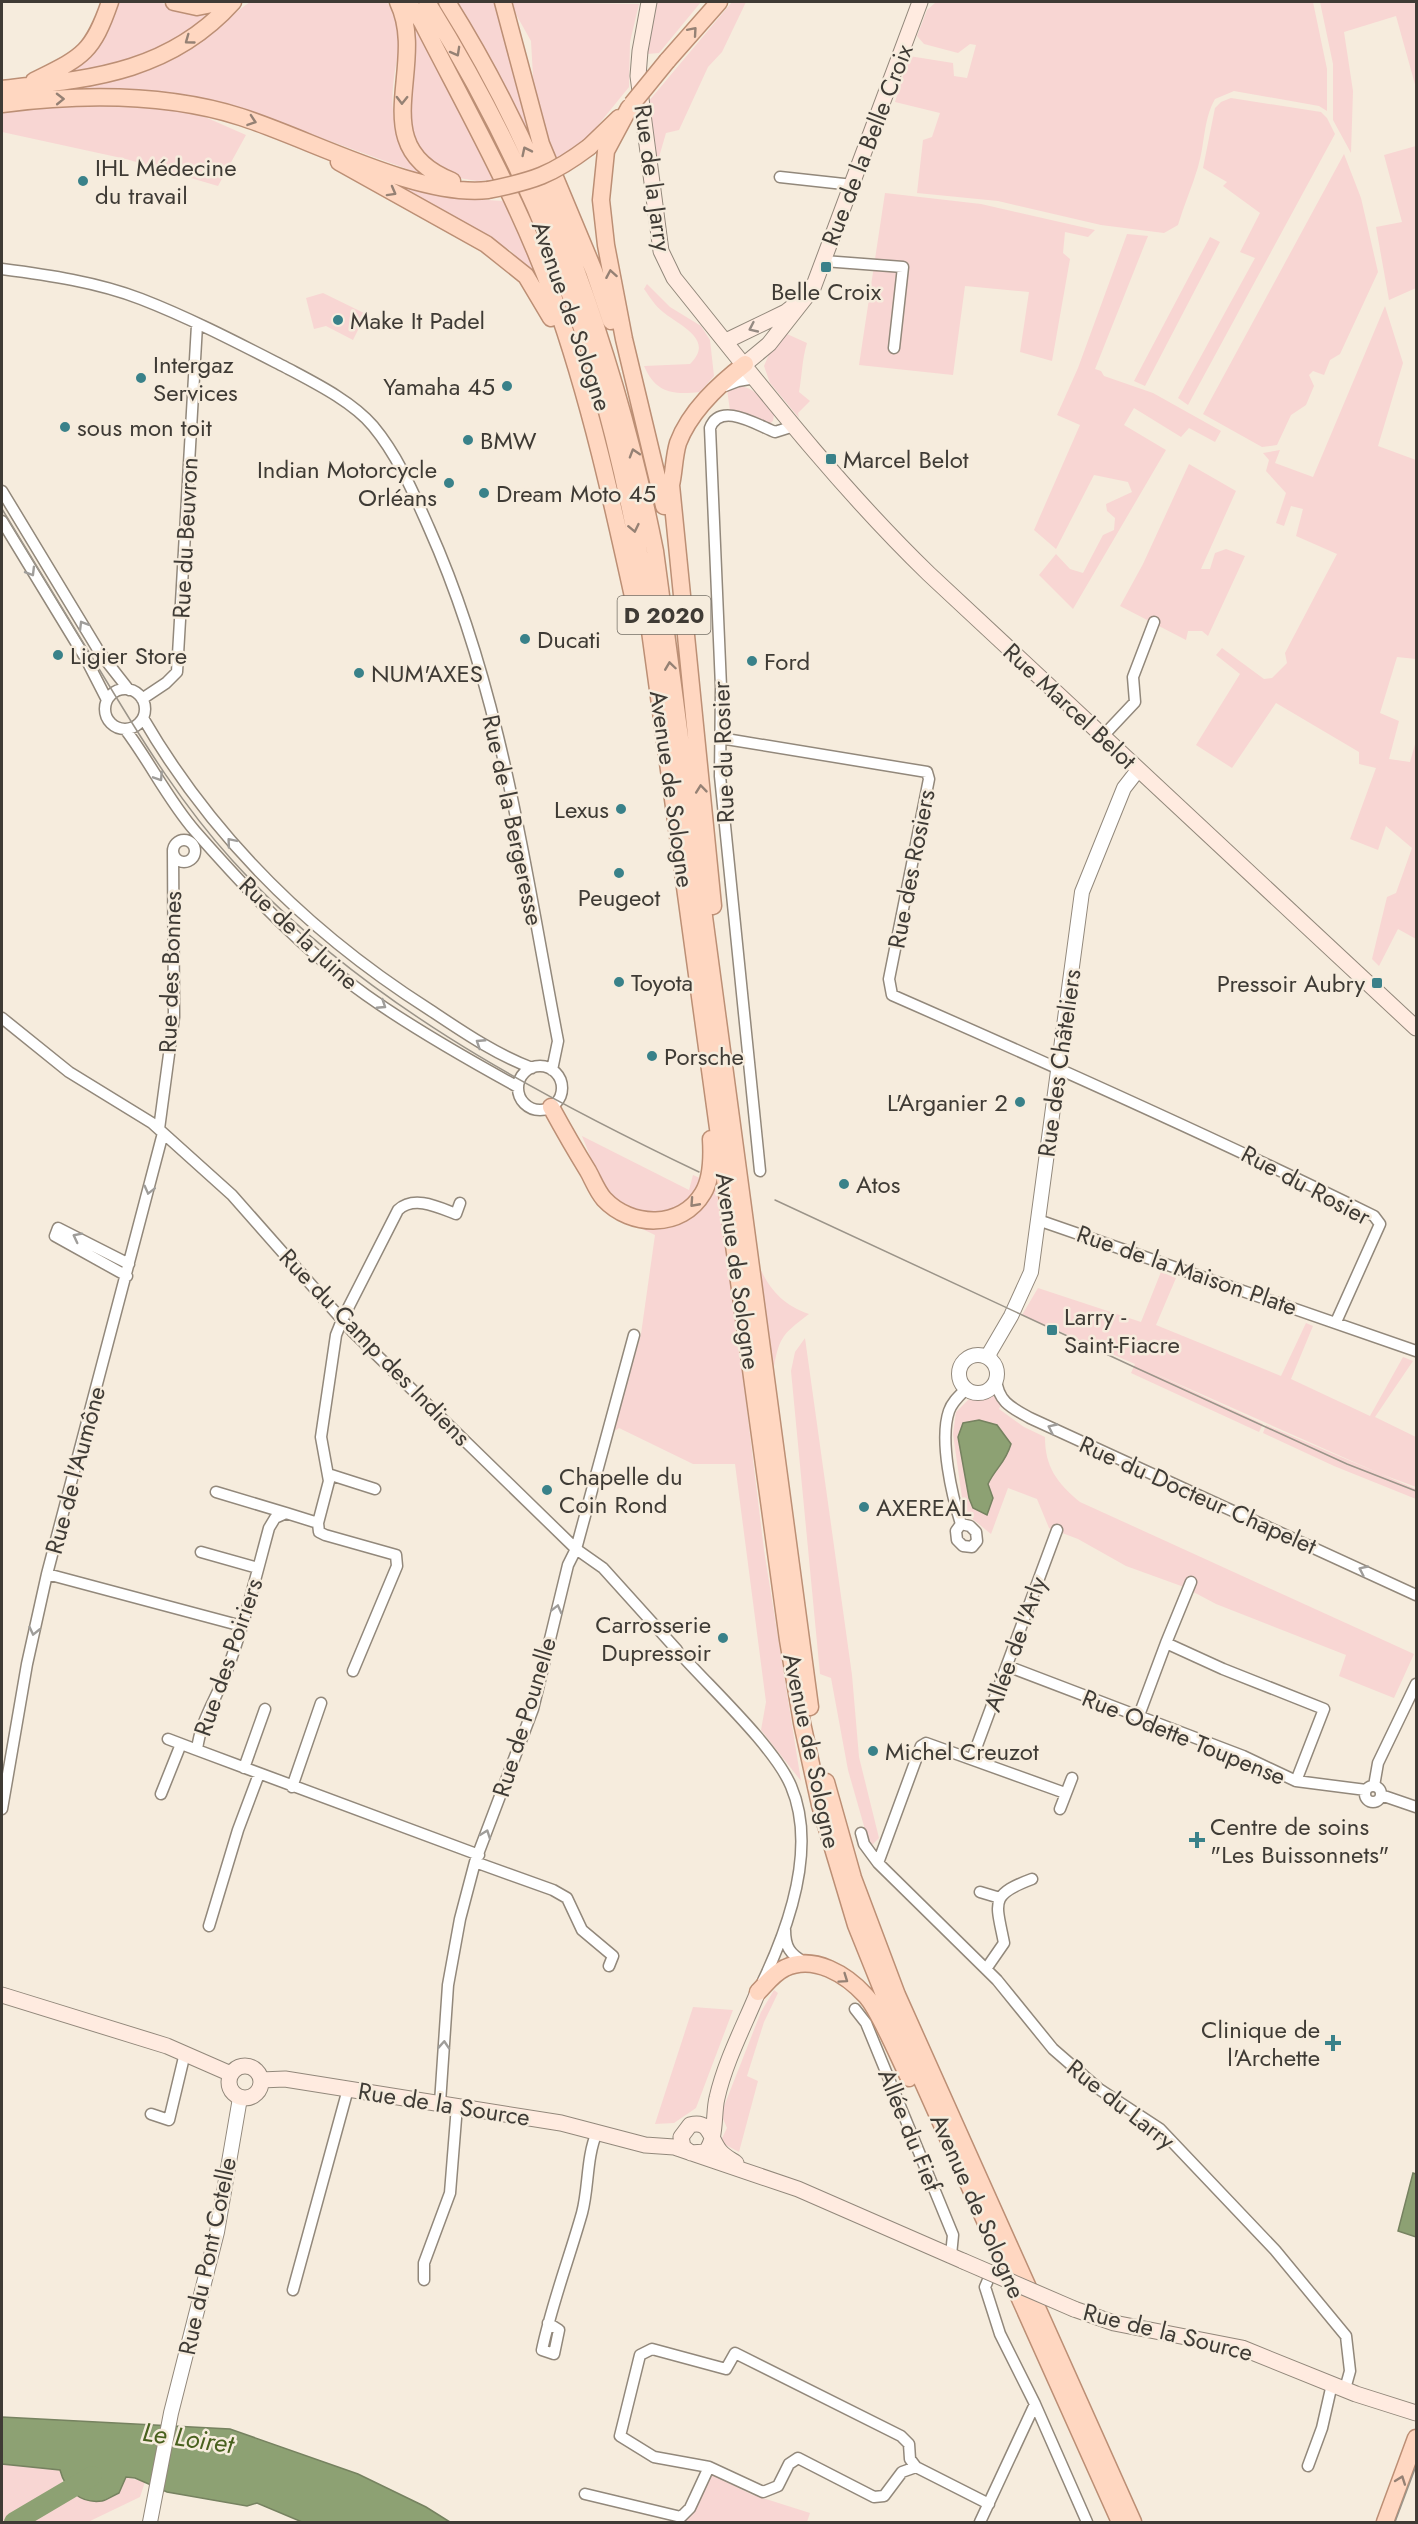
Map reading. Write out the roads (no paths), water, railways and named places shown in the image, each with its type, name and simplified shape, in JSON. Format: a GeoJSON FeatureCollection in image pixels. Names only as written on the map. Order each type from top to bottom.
{"type":"FeatureCollection","features":[{"type":"Feature","properties":{"kind":"main road"},"geometry":{"type":"LineString","coordinates":[[24,87],[76,60],[98,36],[110,2]]}},
{"type":"Feature","properties":{"kind":"main road"},"geometry":{"type":"LineString","coordinates":[[174,2],[197,7],[222,2]]}},
{"type":"Feature","properties":{"kind":"main road"},"geometry":{"type":"LineString","coordinates":[[2,89],[82,81],[156,60],[181,46],[216,21],[233,2]]}},
{"type":"Feature","properties":{"kind":"main road"},"geometry":{"type":"LineString","coordinates":[[398,2],[408,34],[408,63],[401,96],[406,142],[416,159],[433,173],[461,184],[488,190]]}},
{"type":"Feature","properties":{"kind":"main road"},"geometry":{"type":"LineString","coordinates":[[408,2],[422,22],[528,234],[577,369],[606,474],[662,727]]}},
{"type":"Feature","properties":{"kind":"main road","name":"Avenue de Sologne"},"geometry":{"type":"LineString","coordinates":[[427,2],[514,163],[564,282],[596,372],[623,474],[640,558],[788,1640],[802,1723],[820,1805],[843,1886],[878,1980],[1120,2523]]}},
{"type":"Feature","properties":{"kind":"main road","name":"Avenue de Sologne"},"geometry":{"type":"LineString","coordinates":[[447,2],[480,56],[533,165],[600,338],[639,470],[655,551],[749,1265],[812,1716],[830,1798],[866,1918],[897,1995],[1133,2523]]}},
{"type":"Feature","properties":{"kind":"main road"},"geometry":{"type":"LineString","coordinates":[[503,2],[541,144],[594,271],[648,433]]}},
{"type":"Feature","properties":{"kind":"main road","name":"Rue de la Jarry"},"geometry":{"type":"LineString","coordinates":[[649,2],[638,68],[661,250],[674,278],[745,364]]}},
{"type":"Feature","properties":{"kind":"main road"},"geometry":{"type":"LineString","coordinates":[[2,104],[37,99],[106,98],[187,103],[286,133],[397,175],[469,192],[488,190],[544,176],[562,168],[589,147],[631,106],[719,2]]}},
{"type":"Feature","properties":{"kind":"main road","name":"Rue de la Belle Croix"},"geometry":{"type":"LineString","coordinates":[[745,364],[769,344],[813,288],[920,2]]}},
{"type":"Feature","properties":{"kind":"main road"},"geometry":{"type":"LineString","coordinates":[[631,106],[606,151],[601,200],[613,289],[664,506],[687,645]]}},
{"type":"Feature","properties":{"kind":"main road"},"geometry":{"type":"LineString","coordinates":[[286,133],[486,244],[526,276],[546,306],[589,417]]}},
{"type":"Feature","properties":{"kind":"main road","name":"Rue de la Belle Croix"},"geometry":{"type":"LineString","coordinates":[[726,341],[786,312],[813,288]]}},
{"type":"Feature","properties":{"kind":"main road"},"geometry":{"type":"LineString","coordinates":[[745,364],[713,391],[694,416],[678,444],[671,485],[749,1265]]}},
{"type":"Feature","properties":{"kind":"main road","name":"Rue Marcel Belot"},"geometry":{"type":"LineString","coordinates":[[745,364],[794,426],[873,518],[917,562],[1416,1028]]}},
{"type":"Feature","properties":{"kind":"main road"},"geometry":{"type":"LineString","coordinates":[[551,1107],[603,1198],[616,1210],[636,1219],[653,1222],[675,1216],[689,1209],[704,1192],[712,1155],[692,929]]}},
{"type":"Feature","properties":{"kind":"main road"},"geometry":{"type":"LineString","coordinates":[[758,1992],[784,1968],[805,1963],[827,1968],[846,1979],[868,1998],[990,2234]]}},
{"type":"Feature","properties":{"kind":"main road","name":"Rue du Camp des Indiens"},"geometry":{"type":"LineString","coordinates":[[712,2139],[717,2097],[758,1992]]}},
{"type":"Feature","properties":{"kind":"main road"},"geometry":{"type":"LineString","coordinates":[[2,1995],[185,2053],[231,2074]]}},
{"type":"Feature","properties":{"kind":"main road"},"geometry":{"type":"LineString","coordinates":[[248,2066],[257,2071],[261,2080],[256,2094],[240,2098],[230,2088],[231,2074],[238,2067],[248,2066]]}},
{"type":"Feature","properties":{"kind":"main road","name":"Rue de la Source"},"geometry":{"type":"LineString","coordinates":[[261,2080],[285,2079],[561,2122],[645,2145],[674,2147],[818,2198],[1074,2309],[1114,2323],[1242,2348],[1416,2413]]}},
{"type":"Feature","properties":{"kind":"main road","name":"Rue du Camp des Indiens"},"geometry":{"type":"LineString","coordinates":[[690,2125],[703,2116],[717,2097]]}},
{"type":"Feature","properties":{"kind":"main road"},"geometry":{"type":"LineString","coordinates":[[690,2125],[705,2126],[712,2139],[705,2152],[691,2153],[681,2142],[683,2132],[690,2125]]}},
{"type":"Feature","properties":{"kind":"main road","name":"Rue de la Source"},"geometry":{"type":"LineString","coordinates":[[626,2139],[672,2136],[690,2125]]}},
{"type":"Feature","properties":{"kind":"main road","name":"Rue de la Source"},"geometry":{"type":"LineString","coordinates":[[712,2139],[723,2154],[755,2175]]}},
{"type":"Feature","properties":{"kind":"main road"},"geometry":{"type":"LineString","coordinates":[[1385,2523],[1416,2438]]}},
{"type":"Feature","properties":{"kind":"street"},"geometry":{"type":"LineString","coordinates":[[780,177],[853,185]]}},
{"type":"Feature","properties":{"kind":"street"},"geometry":{"type":"LineString","coordinates":[[824,261],[903,267],[894,348]]}},
{"type":"Feature","properties":{"kind":"street","name":"Rue de la Bergeresse"},"geometry":{"type":"LineString","coordinates":[[2,269],[75,280],[130,296],[231,339],[326,389],[372,424],[401,466],[465,615],[491,713],[558,1041],[552,1070]]}},
{"type":"Feature","properties":{"kind":"street","name":"Rue du Beuvron"},"geometry":{"type":"LineString","coordinates":[[142,699],[166,683],[177,672],[196,325]]}},
{"type":"Feature","properties":{"kind":"street"},"geometry":{"type":"LineString","coordinates":[[713,391],[738,381],[756,378]]}},
{"type":"Feature","properties":{"kind":"street","name":"Rue du Rosier"},"geometry":{"type":"LineString","coordinates":[[760,1171],[720,776],[721,687],[710,428],[716,417],[726,414],[775,432],[794,426]]}},
{"type":"Feature","properties":{"kind":"street"},"geometry":{"type":"LineString","coordinates":[[2,491],[100,653],[129,690],[142,699]]}},
{"type":"Feature","properties":{"kind":"street","name":"Rue de la Juine"},"geometry":{"type":"LineString","coordinates":[[2,521],[86,659],[107,700],[105,707],[108,720],[112,725],[125,729],[194,829],[243,883],[298,937],[365,994],[443,1044],[519,1087]]}},
{"type":"Feature","properties":{"kind":"street"},"geometry":{"type":"LineString","coordinates":[[1103,736],[1135,702],[1132,677],[1154,622]]}},
{"type":"Feature","properties":{"kind":"street"},"geometry":{"type":"LineString","coordinates":[[107,700],[117,691],[129,690]]}},
{"type":"Feature","properties":{"kind":"street","name":"Rue de la Juine"},"geometry":{"type":"LineString","coordinates":[[142,699],[143,718],[176,771],[217,826],[249,863],[317,928],[395,988],[497,1054],[532,1068]]}},
{"type":"Feature","properties":{"kind":"street"},"geometry":{"type":"LineString","coordinates":[[125,729],[138,725],[143,718]]}},
{"type":"Feature","properties":{"kind":"street","name":"Rue des Rosiers"},"geometry":{"type":"LineString","coordinates":[[720,738],[927,772],[929,779],[889,979],[892,995],[1057,1067]]}},
{"type":"Feature","properties":{"kind":"street","name":"Rue des Châteliers"},"geometry":{"type":"LineString","coordinates":[[989,1358],[1031,1272],[1082,892],[1124,788],[1138,770]]}},
{"type":"Feature","properties":{"kind":"street","name":"Rue des Bonnes"},"geometry":{"type":"LineString","coordinates":[[161,1131],[174,1017],[173,850]]}},
{"type":"Feature","properties":{"kind":"street","name":"Rue du Camp des Indiens"},"geometry":{"type":"LineString","coordinates":[[2,1018],[69,1072],[161,1131],[232,1195],[342,1320],[576,1549],[603,1568],[777,1761],[791,1785],[801,1829],[801,1854],[797,1882],[784,1926],[758,1992]]}},
{"type":"Feature","properties":{"kind":"street","name":"Rue du Rosier"},"geometry":{"type":"LineString","coordinates":[[1057,1067],[1234,1148],[1374,1216],[1380,1224],[1336,1322]]}},
{"type":"Feature","properties":{"kind":"street"},"geometry":{"type":"LineString","coordinates":[[532,1068],[552,1070],[561,1081],[562,1089],[558,1101],[551,1107],[539,1110],[527,1105],[522,1100],[519,1087],[524,1074],[532,1068]]}},
{"type":"Feature","properties":{"kind":"street","name":"Rue de l'Aumône"},"geometry":{"type":"LineString","coordinates":[[2,1809],[27,1664],[47,1574],[127,1276],[161,1131]]}},
{"type":"Feature","properties":{"kind":"street"},"geometry":{"type":"LineString","coordinates":[[353,1671],[397,1566],[396,1555],[319,1532],[318,1523],[327,1496],[328,1474],[321,1437],[336,1335],[398,1210],[404,1205],[427,1204],[456,1214],[460,1203]]}},
{"type":"Feature","properties":{"kind":"street","name":"Rue de la Maison Plate"},"geometry":{"type":"LineString","coordinates":[[1038,1220],[1336,1322]]}},
{"type":"Feature","properties":{"kind":"street"},"geometry":{"type":"LineString","coordinates":[[127,1276],[55,1236],[58,1228],[129,1264]]}},
{"type":"Feature","properties":{"kind":"street"},"geometry":{"type":"LineString","coordinates":[[1336,1322],[1416,1351]]}},
{"type":"Feature","properties":{"kind":"street","name":"Rue de Pounelle"},"geometry":{"type":"LineString","coordinates":[[440,2103],[447,1985],[460,1919],[477,1858],[533,1709],[568,1565],[576,1549],[634,1335]]}},
{"type":"Feature","properties":{"kind":"street"},"geometry":{"type":"LineString","coordinates":[[978,1355],[989,1358],[996,1368],[996,1379],[984,1392],[971,1392],[966,1389],[959,1375],[964,1361],[978,1355]]}},
{"type":"Feature","properties":{"kind":"street","name":"Rue du Docteur Chapelet"},"geometry":{"type":"LineString","coordinates":[[996,1379],[997,1390],[1005,1404],[1030,1418],[1416,1595]]}},
{"type":"Feature","properties":{"kind":"street"},"geometry":{"type":"LineString","coordinates":[[962,1524],[955,1504],[946,1445],[947,1419],[955,1400],[966,1389]]}},
{"type":"Feature","properties":{"kind":"street"},"geometry":{"type":"LineString","coordinates":[[328,1474],[375,1489]]}},
{"type":"Feature","properties":{"kind":"street"},"geometry":{"type":"LineString","coordinates":[[216,1492],[318,1523]]}},
{"type":"Feature","properties":{"kind":"street","name":"Rue des Poiriers"},"geometry":{"type":"LineString","coordinates":[[286,1514],[275,1518],[269,1528],[242,1626],[225,1675],[213,1697],[197,1750],[347,1807],[365,1811],[553,1890],[567,1898],[582,1930],[613,1956],[609,1966]]}},
{"type":"Feature","properties":{"kind":"street","name":"Allée de l'Arly"},"geometry":{"type":"LineString","coordinates":[[972,1759],[1057,1530]]}},
{"type":"Feature","properties":{"kind":"street"},"geometry":{"type":"LineString","coordinates":[[201,1552],[258,1568]]}},
{"type":"Feature","properties":{"kind":"street"},"geometry":{"type":"LineString","coordinates":[[47,1574],[242,1626]]}},
{"type":"Feature","properties":{"kind":"street"},"geometry":{"type":"LineString","coordinates":[[1138,1718],[1191,1582]]}},
{"type":"Feature","properties":{"kind":"street"},"geometry":{"type":"LineString","coordinates":[[1166,1643],[1223,1669],[1324,1709],[1296,1781]]}},
{"type":"Feature","properties":{"kind":"street","name":"Rue Odette Toupense"},"geometry":{"type":"LineString","coordinates":[[1007,1666],[1138,1718],[1243,1756],[1296,1781],[1373,1790],[1416,1807]]}},
{"type":"Feature","properties":{"kind":"street"},"geometry":{"type":"LineString","coordinates":[[1373,1790],[1378,1763],[1416,1684]]}},
{"type":"Feature","properties":{"kind":"street"},"geometry":{"type":"LineString","coordinates":[[292,1787],[321,1702]]}},
{"type":"Feature","properties":{"kind":"street"},"geometry":{"type":"LineString","coordinates":[[244,1768],[266,1709]]}},
{"type":"Feature","properties":{"kind":"street"},"geometry":{"type":"LineString","coordinates":[[168,1739],[197,1750]]}},
{"type":"Feature","properties":{"kind":"street"},"geometry":{"type":"LineString","coordinates":[[878,1863],[921,1746],[931,1743],[1065,1793]]}},
{"type":"Feature","properties":{"kind":"street"},"geometry":{"type":"LineString","coordinates":[[161,1794],[181,1744]]}},
{"type":"Feature","properties":{"kind":"street"},"geometry":{"type":"LineString","coordinates":[[209,1926],[238,1830],[259,1774]]}},
{"type":"Feature","properties":{"kind":"street"},"geometry":{"type":"LineString","coordinates":[[1060,1809],[1072,1778]]}},
{"type":"Feature","properties":{"kind":"street","name":"Rue du Larry"},"geometry":{"type":"LineString","coordinates":[[861,1833],[864,1844],[878,1863],[986,1969],[1053,2049],[1099,2089],[1160,2129],[1275,2250],[1346,2336],[1350,2371],[1339,2386],[1308,2466]]}},
{"type":"Feature","properties":{"kind":"street"},"geometry":{"type":"LineString","coordinates":[[986,1969],[1004,1944],[998,1908],[1000,1898],[1006,1888],[1032,1879]]}},
{"type":"Feature","properties":{"kind":"street"},"geometry":{"type":"LineString","coordinates":[[980,1892],[1000,1898]]}},
{"type":"Feature","properties":{"kind":"street"},"geometry":{"type":"LineString","coordinates":[[784,1926],[787,1947],[792,1955],[805,1963]]}},
{"type":"Feature","properties":{"kind":"street","name":"Allée du Fief"},"geometry":{"type":"LineString","coordinates":[[855,2009],[866,2023],[953,2235],[957,2258]]}},
{"type":"Feature","properties":{"kind":"street"},"geometry":{"type":"LineString","coordinates":[[151,2114],[169,2120],[185,2053]]}},
{"type":"Feature","properties":{"kind":"street"},"geometry":{"type":"LineString","coordinates":[[293,2290],[348,2089]]}},
{"type":"Feature","properties":{"kind":"street","name":"Rue du Pont Cotelle"},"geometry":{"type":"LineString","coordinates":[[151,2518],[171,2413],[217,2232],[240,2098]]}},
{"type":"Feature","properties":{"kind":"street"},"geometry":{"type":"LineString","coordinates":[[424,2280],[424,2263],[450,2193],[457,2106]]}},
{"type":"Feature","properties":{"kind":"street"},"geometry":{"type":"LineString","coordinates":[[548,2323],[582,2211],[591,2151],[597,2132]]}},
{"type":"Feature","properties":{"kind":"street"},"geometry":{"type":"LineString","coordinates":[[991,2273],[985,2287],[988,2303],[1008,2352],[1035,2404],[1087,2523]]}},
{"type":"Feature","properties":{"kind":"street"},"geometry":{"type":"LineString","coordinates":[[916,2467],[902,2472],[884,2496],[874,2497],[798,2458],[789,2464],[778,2486],[763,2492],[709,2466],[654,2457],[620,2436],[640,2355],[646,2349],[726,2368],[735,2353],[901,2436],[909,2444],[910,2458],[916,2467],[989,2504]]}},
{"type":"Feature","properties":{"kind":"street"},"geometry":{"type":"LineString","coordinates":[[980,2523],[1035,2404]]}},
{"type":"Feature","properties":{"kind":"street"},"geometry":{"type":"LineString","coordinates":[[585,2494],[681,2517],[690,2508],[709,2466]]}},
{"type":"Feature","properties":{"kind":"water"},"geometry":{"type":"Polygon","coordinates":[[[979,1420],[997,1425],[1011,1444],[988,1484],[993,1498],[987,1515],[973,1508],[969,1498],[958,1437],[963,1423],[979,1420]]]}},
{"type":"Feature","properties":{"kind":"water"},"geometry":{"type":"Polygon","coordinates":[[[1413,2173],[1416,2174],[1416,2237],[1398,2231],[1413,2173]]]}},
{"type":"Feature","properties":{"kind":"water","name":"Le Loiret"},"geometry":{"type":"Polygon","coordinates":[[[2,2417],[230,2429],[358,2474],[426,2507],[450,2522],[302,2522],[257,2503],[247,2506],[167,2492],[135,2478],[126,2477],[119,2493],[102,2501],[87,2500],[80,2498],[70,2489],[60,2470],[2,2464],[2,2417]]]}},
{"type":"Feature","properties":{"kind":"waterway"},"geometry":{"type":"LineString","coordinates":[[14,2522],[92,2476]]}},
{"type":"Feature","properties":{"kind":"tram line"},"geometry":{"type":"LineString","coordinates":[[2,509],[121,706],[165,774],[232,860],[282,910],[335,956],[391,999],[450,1038],[510,1075],[573,1109],[699,1172]]}},
{"type":"Feature","properties":{"kind":"tram line"},"geometry":{"type":"LineString","coordinates":[[775,1200],[1347,1464],[1416,1491]]}},
{"type":"Feature","properties":{"kind":"tram line"},"geometry":{"type":"LineString","coordinates":[[1395,2522],[1416,2466]]}},
{"type":"Feature","properties":{"kind":"place","name":"IHL Médecine du travail"},"geometry":{"type":"Point","coordinates":[83,181]}},
{"type":"Feature","properties":{"kind":"place","name":"Belle Croix"},"geometry":{"type":"Point","coordinates":[826,267]}},
{"type":"Feature","properties":{"kind":"place","name":"Make It Padel"},"geometry":{"type":"Point","coordinates":[338,320]}},
{"type":"Feature","properties":{"kind":"place","name":"Intergaz Services"},"geometry":{"type":"Point","coordinates":[141,378]}},
{"type":"Feature","properties":{"kind":"place","name":"Yamaha 45"},"geometry":{"type":"Point","coordinates":[507,386]}},
{"type":"Feature","properties":{"kind":"place","name":"sous mon toit"},"geometry":{"type":"Point","coordinates":[65,427]}},
{"type":"Feature","properties":{"kind":"place","name":"BMW"},"geometry":{"type":"Point","coordinates":[468,440]}},
{"type":"Feature","properties":{"kind":"place","name":"Marcel Belot"},"geometry":{"type":"Point","coordinates":[831,459]}},
{"type":"Feature","properties":{"kind":"place","name":"Indian Motorcycle Orléans"},"geometry":{"type":"Point","coordinates":[449,483]}},
{"type":"Feature","properties":{"kind":"place","name":"Dream Moto 45"},"geometry":{"type":"Point","coordinates":[484,493]}},
{"type":"Feature","properties":{"kind":"place","name":"Ducati"},"geometry":{"type":"Point","coordinates":[525,639]}},
{"type":"Feature","properties":{"kind":"place","name":"Ligier Store"},"geometry":{"type":"Point","coordinates":[58,655]}},
{"type":"Feature","properties":{"kind":"place","name":"Ford"},"geometry":{"type":"Point","coordinates":[752,661]}},
{"type":"Feature","properties":{"kind":"place","name":"NUM'AXES"},"geometry":{"type":"Point","coordinates":[359,673]}},
{"type":"Feature","properties":{"kind":"place","name":"Lexus"},"geometry":{"type":"Point","coordinates":[621,809]}},
{"type":"Feature","properties":{"kind":"place","name":"Peugeot"},"geometry":{"type":"Point","coordinates":[619,873]}},
{"type":"Feature","properties":{"kind":"place","name":"Toyota"},"geometry":{"type":"Point","coordinates":[619,982]}},
{"type":"Feature","properties":{"kind":"place","name":"Pressoir Aubry"},"geometry":{"type":"Point","coordinates":[1377,983]}},
{"type":"Feature","properties":{"kind":"place","name":"Porsche"},"geometry":{"type":"Point","coordinates":[652,1056]}},
{"type":"Feature","properties":{"kind":"place","name":"L'Arganier 2"},"geometry":{"type":"Point","coordinates":[1020,1102]}},
{"type":"Feature","properties":{"kind":"place","name":"Atos"},"geometry":{"type":"Point","coordinates":[844,1184]}},
{"type":"Feature","properties":{"kind":"place","name":"Larry - Saint-Fiacre"},"geometry":{"type":"Point","coordinates":[1052,1330]}},
{"type":"Feature","properties":{"kind":"place","name":"Chapelle du Coin Rond"},"geometry":{"type":"Point","coordinates":[547,1490]}},
{"type":"Feature","properties":{"kind":"place","name":"AXEREAL"},"geometry":{"type":"Point","coordinates":[864,1507]}},
{"type":"Feature","properties":{"kind":"place","name":"Carrosserie Dupressoir"},"geometry":{"type":"Point","coordinates":[723,1638]}},
{"type":"Feature","properties":{"kind":"place","name":"Michel Creuzot"},"geometry":{"type":"Point","coordinates":[873,1751]}},
{"type":"Feature","properties":{"kind":"place","name":"Centre de soins \"Les Buissonnets\""},"geometry":{"type":"Point","coordinates":[1197,1840]}},
{"type":"Feature","properties":{"kind":"place","name":"Clinique de l'Archette"},"geometry":{"type":"Point","coordinates":[1333,2043]}}]}
